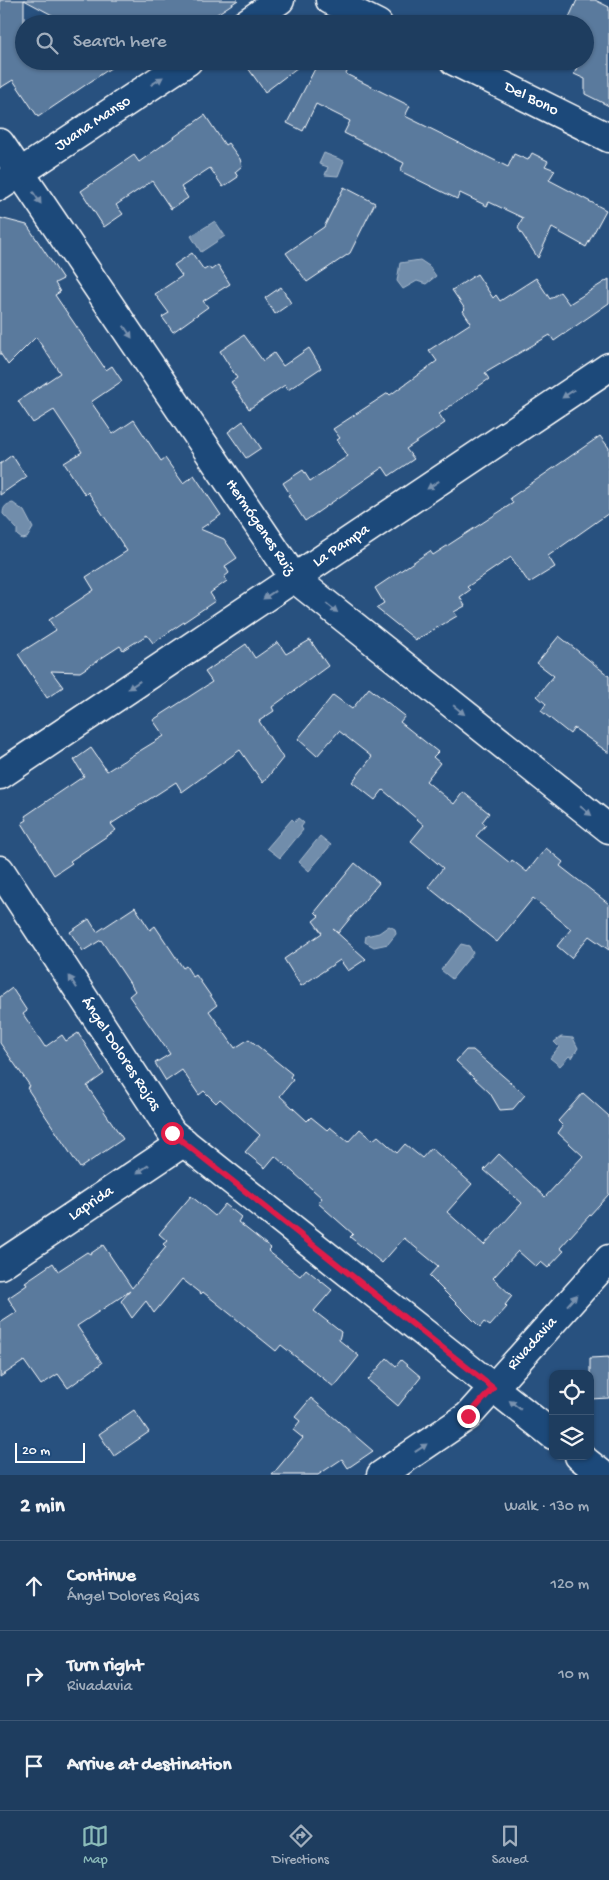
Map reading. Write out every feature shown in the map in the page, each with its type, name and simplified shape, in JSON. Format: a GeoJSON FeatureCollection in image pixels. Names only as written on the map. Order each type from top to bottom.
{"type":"FeatureCollection","features":[{"type":"Feature","properties":{"kind":"street"},"geometry":{"type":"LineString","coordinates":[[258,15],[280,0]]}},
{"type":"Feature","properties":{"kind":"street"},"geometry":{"type":"LineString","coordinates":[[330,0],[360,15]]}},
{"type":"Feature","properties":{"kind":"street","name":"Juana Manso"},"geometry":{"type":"LineString","coordinates":[[10,179],[174,70]]}},
{"type":"Feature","properties":{"kind":"street","name":"Del Bono"},"geometry":{"type":"LineString","coordinates":[[472,70],[609,138]]}},
{"type":"Feature","properties":{"kind":"street","name":"Hermógenes Ruiz"},"geometry":{"type":"LineString","coordinates":[[0,143],[10,179],[294,578],[609,829]]}},
{"type":"Feature","properties":{"kind":"street","name":"La Pampa"},"geometry":{"type":"LineString","coordinates":[[0,775],[609,367]]}},
{"type":"Feature","properties":{"kind":"street","name":"Ángel Dolores Rojas"},"geometry":{"type":"LineString","coordinates":[[0,870],[172,1133],[549,1432]]}},
{"type":"Feature","properties":{"kind":"street","name":"Laprida"},"geometry":{"type":"LineString","coordinates":[[0,1266],[184,1142]]}},
{"type":"Feature","properties":{"kind":"street","name":"Rivadavia"},"geometry":{"type":"LineString","coordinates":[[381,1475],[468,1416],[609,1259]]}},
{"type":"Feature","properties":{"kind":"street"},"geometry":{"type":"LineString","coordinates":[[584,1460],[603,1475]]}},
{"type":"Feature","properties":{"kind":"water"},"geometry":{"type":"Polygon","coordinates":[[[324,153],[344,161],[338,176],[325,175],[328,167],[319,164],[324,153]]]}},
{"type":"Feature","properties":{"kind":"water"},"geometry":{"type":"Polygon","coordinates":[[[215,221],[225,236],[201,252],[191,236],[215,221]]]}},
{"type":"Feature","properties":{"kind":"water"},"geometry":{"type":"Polygon","coordinates":[[[420,260],[429,266],[436,276],[426,284],[417,281],[403,289],[397,281],[400,263],[420,260]]]}},
{"type":"Feature","properties":{"kind":"water"},"geometry":{"type":"Polygon","coordinates":[[[13,503],[24,511],[33,528],[27,538],[22,539],[17,535],[17,529],[3,514],[5,506],[13,503]]]}},
{"type":"Feature","properties":{"kind":"water"},"geometry":{"type":"Polygon","coordinates":[[[298,818],[304,823],[301,827],[303,830],[280,858],[267,848],[292,819],[295,822],[298,818]]]}},
{"type":"Feature","properties":{"kind":"water"},"geometry":{"type":"Polygon","coordinates":[[[320,836],[331,845],[309,871],[299,862],[320,836]]]}},
{"type":"Feature","properties":{"kind":"water"},"geometry":{"type":"Polygon","coordinates":[[[389,926],[395,929],[396,934],[388,944],[374,947],[365,942],[366,936],[379,933],[389,926]]]}},
{"type":"Feature","properties":{"kind":"water"},"geometry":{"type":"Polygon","coordinates":[[[461,944],[469,946],[473,953],[452,979],[441,970],[461,944]]]}},
{"type":"Feature","properties":{"kind":"water"},"geometry":{"type":"Polygon","coordinates":[[[561,1037],[573,1038],[578,1048],[572,1058],[569,1056],[560,1066],[550,1058],[559,1047],[554,1042],[561,1037]]]}},
{"type":"Feature","properties":{"kind":"building"},"geometry":{"type":"Polygon","coordinates":[[[0,0],[24,0],[24,15],[15,15],[15,70],[108,70],[38,117],[13,80],[0,88],[0,0]]]}},
{"type":"Feature","properties":{"kind":"building"},"geometry":{"type":"Polygon","coordinates":[[[24,0],[238,0],[216,15],[52,15],[24,0]]]}},
{"type":"Feature","properties":{"kind":"building"},"geometry":{"type":"Polygon","coordinates":[[[577,0],[595,0],[609,7],[609,106],[585,94],[585,79],[574,74],[576,70],[594,70],[594,15],[570,15],[577,0]]]}},
{"type":"Feature","properties":{"kind":"building"},"geometry":{"type":"Polygon","coordinates":[[[249,70],[294,70],[265,92],[249,70]]]}},
{"type":"Feature","properties":{"kind":"building"},"geometry":{"type":"Polygon","coordinates":[[[314,70],[348,70],[346,74],[410,106],[405,116],[508,167],[514,154],[528,160],[532,153],[548,161],[545,166],[555,170],[549,180],[606,210],[586,247],[552,228],[538,258],[518,228],[523,218],[489,202],[487,206],[460,193],[457,199],[400,171],[404,163],[344,133],[350,121],[316,104],[303,131],[287,123],[314,70]]]}},
{"type":"Feature","properties":{"kind":"building"},"geometry":{"type":"Polygon","coordinates":[[[205,115],[225,145],[228,143],[240,159],[242,166],[235,172],[238,177],[223,187],[210,168],[181,187],[188,198],[171,209],[152,181],[116,205],[123,214],[104,227],[81,191],[134,155],[139,162],[205,115]]]}},
{"type":"Feature","properties":{"kind":"building"},"geometry":{"type":"Polygon","coordinates":[[[344,187],[375,203],[350,253],[307,282],[286,253],[324,227],[344,187]]]}},
{"type":"Feature","properties":{"kind":"building"},"geometry":{"type":"Polygon","coordinates":[[[0,218],[27,225],[63,279],[55,283],[60,292],[55,295],[106,370],[112,366],[122,381],[91,402],[113,434],[134,420],[161,461],[165,458],[183,483],[194,475],[221,515],[200,529],[224,539],[237,558],[225,566],[229,573],[224,577],[227,581],[210,593],[215,601],[153,643],[147,635],[123,650],[120,646],[80,672],[51,671],[63,687],[47,698],[18,654],[56,630],[49,620],[94,590],[86,577],[127,551],[88,492],[85,495],[64,463],[82,452],[54,410],[33,423],[18,401],[60,373],[36,337],[8,365],[0,353],[0,218]]]}},
{"type":"Feature","properties":{"kind":"building"},"geometry":{"type":"Polygon","coordinates":[[[192,253],[204,270],[209,267],[211,270],[218,265],[230,284],[203,301],[208,307],[173,332],[162,317],[169,313],[155,294],[182,276],[174,265],[192,253]]]}},
{"type":"Feature","properties":{"kind":"building"},"geometry":{"type":"Polygon","coordinates":[[[477,274],[493,298],[496,295],[500,301],[536,278],[550,299],[560,292],[569,304],[609,279],[609,303],[554,341],[550,335],[485,373],[489,379],[439,414],[445,423],[406,449],[414,459],[389,476],[383,467],[305,521],[288,495],[290,494],[283,483],[303,470],[310,481],[348,456],[337,440],[340,438],[333,429],[388,393],[390,395],[437,361],[429,350],[471,323],[463,311],[465,309],[452,290],[477,274]]]}},
{"type":"Feature","properties":{"kind":"building"},"geometry":{"type":"Polygon","coordinates":[[[281,287],[291,303],[275,314],[265,298],[281,287]]]}},
{"type":"Feature","properties":{"kind":"building"},"geometry":{"type":"Polygon","coordinates":[[[244,335],[263,361],[274,353],[283,366],[309,348],[321,368],[288,390],[285,385],[249,409],[231,382],[237,378],[220,351],[244,335]]]}},
{"type":"Feature","properties":{"kind":"building"},"geometry":{"type":"Polygon","coordinates":[[[243,421],[261,448],[246,458],[228,432],[243,421]]]}},
{"type":"Feature","properties":{"kind":"building"},"geometry":{"type":"Polygon","coordinates":[[[600,436],[609,448],[609,513],[548,556],[555,567],[529,583],[511,557],[467,587],[470,590],[460,597],[465,606],[454,612],[457,616],[416,640],[376,608],[384,603],[375,588],[430,551],[433,555],[513,503],[510,498],[600,436]]]}},
{"type":"Feature","properties":{"kind":"building"},"geometry":{"type":"Polygon","coordinates":[[[12,455],[26,477],[0,495],[0,464],[12,455]]]}},
{"type":"Feature","properties":{"kind":"building"},"geometry":{"type":"Polygon","coordinates":[[[559,636],[609,676],[609,753],[574,728],[570,734],[541,711],[546,704],[537,696],[554,676],[537,663],[559,636]]]}},
{"type":"Feature","properties":{"kind":"building"},"geometry":{"type":"Polygon","coordinates":[[[310,640],[328,666],[272,707],[274,711],[259,721],[283,758],[263,783],[240,750],[182,792],[176,782],[111,824],[116,830],[70,861],[72,863],[54,875],[22,823],[27,820],[25,816],[84,776],[74,760],[91,748],[107,771],[164,736],[153,720],[212,682],[205,672],[246,644],[255,658],[278,642],[286,654],[310,640]]]}},
{"type":"Feature","properties":{"kind":"building"},"geometry":{"type":"Polygon","coordinates":[[[369,688],[405,716],[400,722],[438,752],[433,757],[440,763],[426,781],[454,804],[463,792],[489,813],[482,822],[486,825],[476,836],[510,863],[512,860],[527,872],[546,848],[563,862],[560,866],[609,904],[609,950],[589,936],[571,958],[557,946],[571,929],[533,898],[497,942],[428,887],[443,868],[411,841],[424,825],[383,790],[375,800],[352,782],[372,757],[339,731],[317,756],[298,739],[333,695],[352,709],[369,688]]]}},
{"type":"Feature","properties":{"kind":"building"},"geometry":{"type":"Polygon","coordinates":[[[355,863],[379,883],[338,933],[333,929],[366,959],[348,971],[340,960],[301,986],[284,959],[322,933],[313,921],[319,916],[315,912],[355,863]]]}},
{"type":"Feature","properties":{"kind":"building"},"geometry":{"type":"Polygon","coordinates":[[[135,907],[150,930],[155,926],[183,968],[186,966],[193,977],[196,975],[217,1005],[209,1011],[235,1048],[249,1039],[292,1074],[290,1077],[293,1080],[280,1096],[307,1121],[311,1117],[327,1130],[330,1127],[348,1142],[360,1129],[373,1140],[378,1136],[397,1153],[405,1144],[422,1158],[431,1148],[472,1184],[447,1212],[484,1245],[522,1203],[484,1170],[499,1154],[545,1197],[583,1156],[558,1133],[563,1126],[558,1121],[583,1093],[609,1116],[609,1194],[560,1248],[564,1251],[548,1268],[541,1262],[536,1267],[518,1251],[493,1278],[512,1296],[505,1305],[507,1307],[490,1326],[484,1322],[480,1327],[429,1276],[438,1266],[404,1238],[382,1263],[350,1237],[353,1234],[318,1203],[322,1198],[275,1156],[265,1168],[245,1152],[260,1135],[220,1099],[216,1103],[204,1091],[199,1095],[182,1070],[166,1081],[155,1063],[170,1054],[129,996],[135,991],[101,940],[83,951],[70,932],[89,919],[97,932],[135,907]]]}},
{"type":"Feature","properties":{"kind":"building"},"geometry":{"type":"Polygon","coordinates":[[[12,988],[27,1011],[23,1014],[45,1047],[62,1035],[66,1041],[78,1033],[104,1074],[87,1086],[123,1139],[80,1168],[27,1088],[30,1086],[0,1043],[0,997],[12,988]]]}},
{"type":"Feature","properties":{"kind":"building"},"geometry":{"type":"Polygon","coordinates":[[[466,1050],[473,1050],[525,1095],[513,1109],[500,1110],[490,1093],[456,1061],[466,1050]]]}},
{"type":"Feature","properties":{"kind":"building"},"geometry":{"type":"Polygon","coordinates":[[[191,1196],[215,1216],[225,1204],[241,1217],[238,1222],[271,1248],[268,1251],[300,1276],[306,1269],[332,1290],[314,1311],[341,1332],[339,1340],[359,1356],[334,1387],[281,1345],[276,1351],[203,1292],[201,1294],[182,1279],[154,1313],[146,1301],[132,1318],[121,1301],[130,1291],[77,1326],[102,1363],[68,1388],[58,1374],[41,1385],[24,1361],[0,1377],[0,1323],[17,1312],[8,1298],[27,1285],[25,1282],[53,1263],[58,1271],[87,1252],[90,1254],[103,1245],[132,1288],[166,1247],[163,1244],[167,1241],[159,1234],[191,1196]]]}},
{"type":"Feature","properties":{"kind":"building"},"geometry":{"type":"Polygon","coordinates":[[[609,1357],[609,1398],[594,1399],[594,1370],[590,1370],[590,1358],[609,1357]]]}},
{"type":"Feature","properties":{"kind":"building"},"geometry":{"type":"Polygon","coordinates":[[[387,1358],[396,1366],[401,1360],[421,1377],[398,1406],[368,1380],[387,1358]]]}},
{"type":"Feature","properties":{"kind":"building"},"geometry":{"type":"Polygon","coordinates":[[[311,1398],[373,1451],[348,1468],[342,1459],[318,1475],[272,1475],[303,1438],[293,1430],[300,1421],[295,1417],[311,1398]]]}},
{"type":"Feature","properties":{"kind":"building"},"geometry":{"type":"Polygon","coordinates":[[[134,1410],[149,1432],[114,1456],[99,1434],[134,1410]]]}},
{"type":"Feature","properties":{"kind":"route"},"geometry":{"type":"LineString","coordinates":[[172,1133],[493,1388],[468,1416]]}}]}
